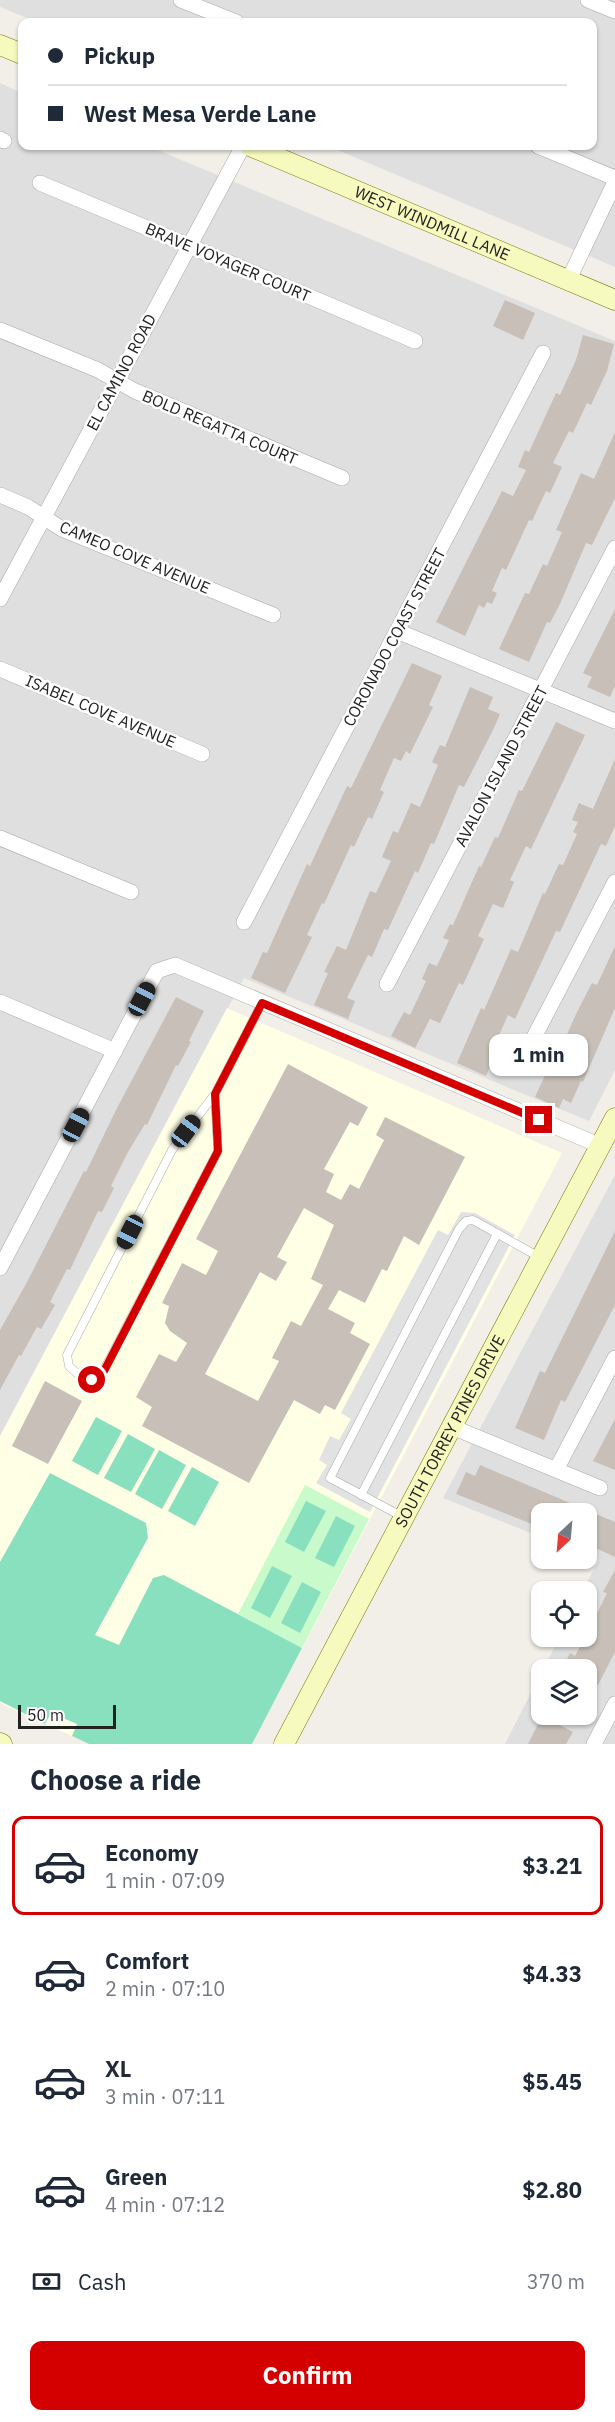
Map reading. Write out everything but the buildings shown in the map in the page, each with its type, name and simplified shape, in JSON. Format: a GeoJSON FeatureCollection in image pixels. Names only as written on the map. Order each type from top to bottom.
{"type":"FeatureCollection","features":[{"type":"Feature","properties":{"kind":"street"},"geometry":{"type":"LineString","coordinates":[[181,0],[226,18]]}},
{"type":"Feature","properties":{"kind":"street"},"geometry":{"type":"LineString","coordinates":[[588,0],[615,11]]}},
{"type":"Feature","properties":{"kind":"street"},"geometry":{"type":"LineString","coordinates":[[0,45],[18,52]]}},
{"type":"Feature","properties":{"kind":"street","name":"EL CAMINO ROAD"},"geometry":{"type":"LineString","coordinates":[[0,599],[241,150]]}},
{"type":"Feature","properties":{"kind":"street","name":"WEST WINDMILL LANE"},"geometry":{"type":"LineString","coordinates":[[259,150],[615,300]]}},
{"type":"Feature","properties":{"kind":"street"},"geometry":{"type":"LineString","coordinates":[[547,150],[615,180],[568,281]]}},
{"type":"Feature","properties":{"kind":"street","name":"BRAVE VOYAGER COURT"},"geometry":{"type":"LineString","coordinates":[[40,183],[415,341]]}},
{"type":"Feature","properties":{"kind":"street","name":"BOLD REGATTA COURT"},"geometry":{"type":"LineString","coordinates":[[0,330],[117,380],[135,391],[342,478]]}},
{"type":"Feature","properties":{"kind":"street","name":"CORONADO COAST STREET"},"geometry":{"type":"LineString","coordinates":[[244,922],[543,353]]}},
{"type":"Feature","properties":{"kind":"street","name":"CAMEO COVE AVENUE"},"geometry":{"type":"LineString","coordinates":[[0,495],[44,517],[62,529],[273,615]]}},
{"type":"Feature","properties":{"kind":"street","name":"AVALON ISLAND STREET"},"geometry":{"type":"LineString","coordinates":[[387,984],[615,548]]}},
{"type":"Feature","properties":{"kind":"street"},"geometry":{"type":"LineString","coordinates":[[397,631],[615,721]]}},
{"type":"Feature","properties":{"kind":"street","name":"ISABEL COVE AVENUE"},"geometry":{"type":"LineString","coordinates":[[0,669],[202,754]]}},
{"type":"Feature","properties":{"kind":"street"},"geometry":{"type":"LineString","coordinates":[[0,838],[131,892]]}},
{"type":"Feature","properties":{"kind":"street"},"geometry":{"type":"LineString","coordinates":[[531,1043],[615,882]]}},
{"type":"Feature","properties":{"kind":"street"},"geometry":{"type":"LineString","coordinates":[[0,1268],[157,972],[175,965],[187,968],[262,1003],[600,1146]]}},
{"type":"Feature","properties":{"kind":"street"},"geometry":{"type":"LineString","coordinates":[[0,1002],[115,1051]]}},
{"type":"Feature","properties":{"kind":"street","name":"SOUTH TORREY PINES DRIVE"},"geometry":{"type":"LineString","coordinates":[[284,1744],[615,1118]]}},
{"type":"Feature","properties":{"kind":"street"},"geometry":{"type":"LineString","coordinates":[[557,1468],[615,1358]]}},
{"type":"Feature","properties":{"kind":"street"},"geometry":{"type":"LineString","coordinates":[[452,1427],[557,1468],[600,1488]]}},
{"type":"Feature","properties":{"kind":"street"},"geometry":{"type":"LineString","coordinates":[[594,1744],[615,1704]]}},
{"type":"Feature","properties":{"kind":"lane"},"geometry":{"type":"LineString","coordinates":[[215,1094],[218,1151],[104,1371],[92,1380],[81,1377],[69,1366],[67,1355],[172,1150],[215,1094],[262,1003]]}},
{"type":"Feature","properties":{"kind":"lane"},"geometry":{"type":"LineString","coordinates":[[404,1517],[330,1478],[459,1228],[466,1221],[473,1220],[541,1258]]}},
{"type":"Feature","properties":{"kind":"lane"},"geometry":{"type":"LineString","coordinates":[[361,1495],[497,1234]]}},
{"type":"Feature","properties":{"kind":"shaded area"},"geometry":{"type":"Polygon","coordinates":[[[0,0],[615,0],[615,267],[337,150],[597,150],[597,18],[27,18],[0,7],[0,0]]]}},
{"type":"Feature","properties":{"kind":"shaded area"},"geometry":{"type":"Polygon","coordinates":[[[0,83],[18,91],[18,150],[158,150],[615,341],[615,1070],[589,1121],[244,978],[0,1437],[0,83]]]}},
{"type":"Feature","properties":{"kind":"shaded area"},"geometry":{"type":"Polygon","coordinates":[[[227,1008],[562,1153],[252,1744],[89,1744],[0,1703],[0,1436],[227,1008]]]}},
{"type":"Feature","properties":{"kind":"shaded area"},"geometry":{"type":"Polygon","coordinates":[[[615,1175],[615,1744],[505,1744],[531,1693],[531,1725],[597,1725],[597,1659],[548,1659],[555,1647],[597,1647],[597,1581],[587,1581],[594,1569],[597,1569],[599,1560],[597,1559],[597,1503],[531,1503],[531,1533],[443,1498],[615,1175]]]}},
{"type":"Feature","properties":{"kind":"shaded area"},"geometry":{"type":"Polygon","coordinates":[[[461,1212],[475,1213],[515,1235],[370,1512],[316,1483],[327,1465],[319,1460],[330,1436],[339,1440],[351,1419],[341,1413],[438,1230],[448,1235],[461,1212]]]}},
{"type":"Feature","properties":{"kind":"green space"},"geometry":{"type":"Polygon","coordinates":[[[96,1417],[122,1431],[98,1475],[72,1461],[96,1417]]]}},
{"type":"Feature","properties":{"kind":"green space"},"geometry":{"type":"Polygon","coordinates":[[[128,1434],[155,1449],[131,1492],[104,1478],[128,1434]]]}},
{"type":"Feature","properties":{"kind":"green space"},"geometry":{"type":"Polygon","coordinates":[[[159,1450],[186,1465],[162,1509],[135,1494],[159,1450]]]}},
{"type":"Feature","properties":{"kind":"green space"},"geometry":{"type":"Polygon","coordinates":[[[192,1467],[219,1482],[195,1526],[168,1511],[192,1467]]]}},
{"type":"Feature","properties":{"kind":"green space"},"geometry":{"type":"Polygon","coordinates":[[[50,1473],[146,1523],[148,1538],[95,1635],[119,1645],[153,1578],[164,1575],[302,1648],[252,1744],[89,1744],[72,1736],[77,1724],[51,1713],[45,1724],[0,1701],[0,1562],[50,1473]]]}},
{"type":"Feature","properties":{"kind":"green space"},"geometry":{"type":"Polygon","coordinates":[[[305,1485],[369,1519],[302,1648],[238,1614],[305,1485]]]}},
{"type":"Feature","properties":{"kind":"green space"},"geometry":{"type":"Polygon","coordinates":[[[306,1501],[326,1511],[304,1552],[285,1542],[306,1501]]]}},
{"type":"Feature","properties":{"kind":"green space"},"geometry":{"type":"Polygon","coordinates":[[[336,1516],[355,1526],[334,1567],[315,1558],[336,1516]]]}},
{"type":"Feature","properties":{"kind":"green space"},"geometry":{"type":"Polygon","coordinates":[[[272,1566],[292,1576],[270,1618],[251,1608],[272,1566]]]}},
{"type":"Feature","properties":{"kind":"green space"},"geometry":{"type":"Polygon","coordinates":[[[302,1582],[321,1592],[300,1633],[281,1623],[302,1582]]]}},
{"type":"Feature","properties":{"kind":"route"},"geometry":{"type":"LineString","coordinates":[[92,1380],[104,1371],[218,1151],[215,1094],[262,1003],[539,1120]]}}]}
